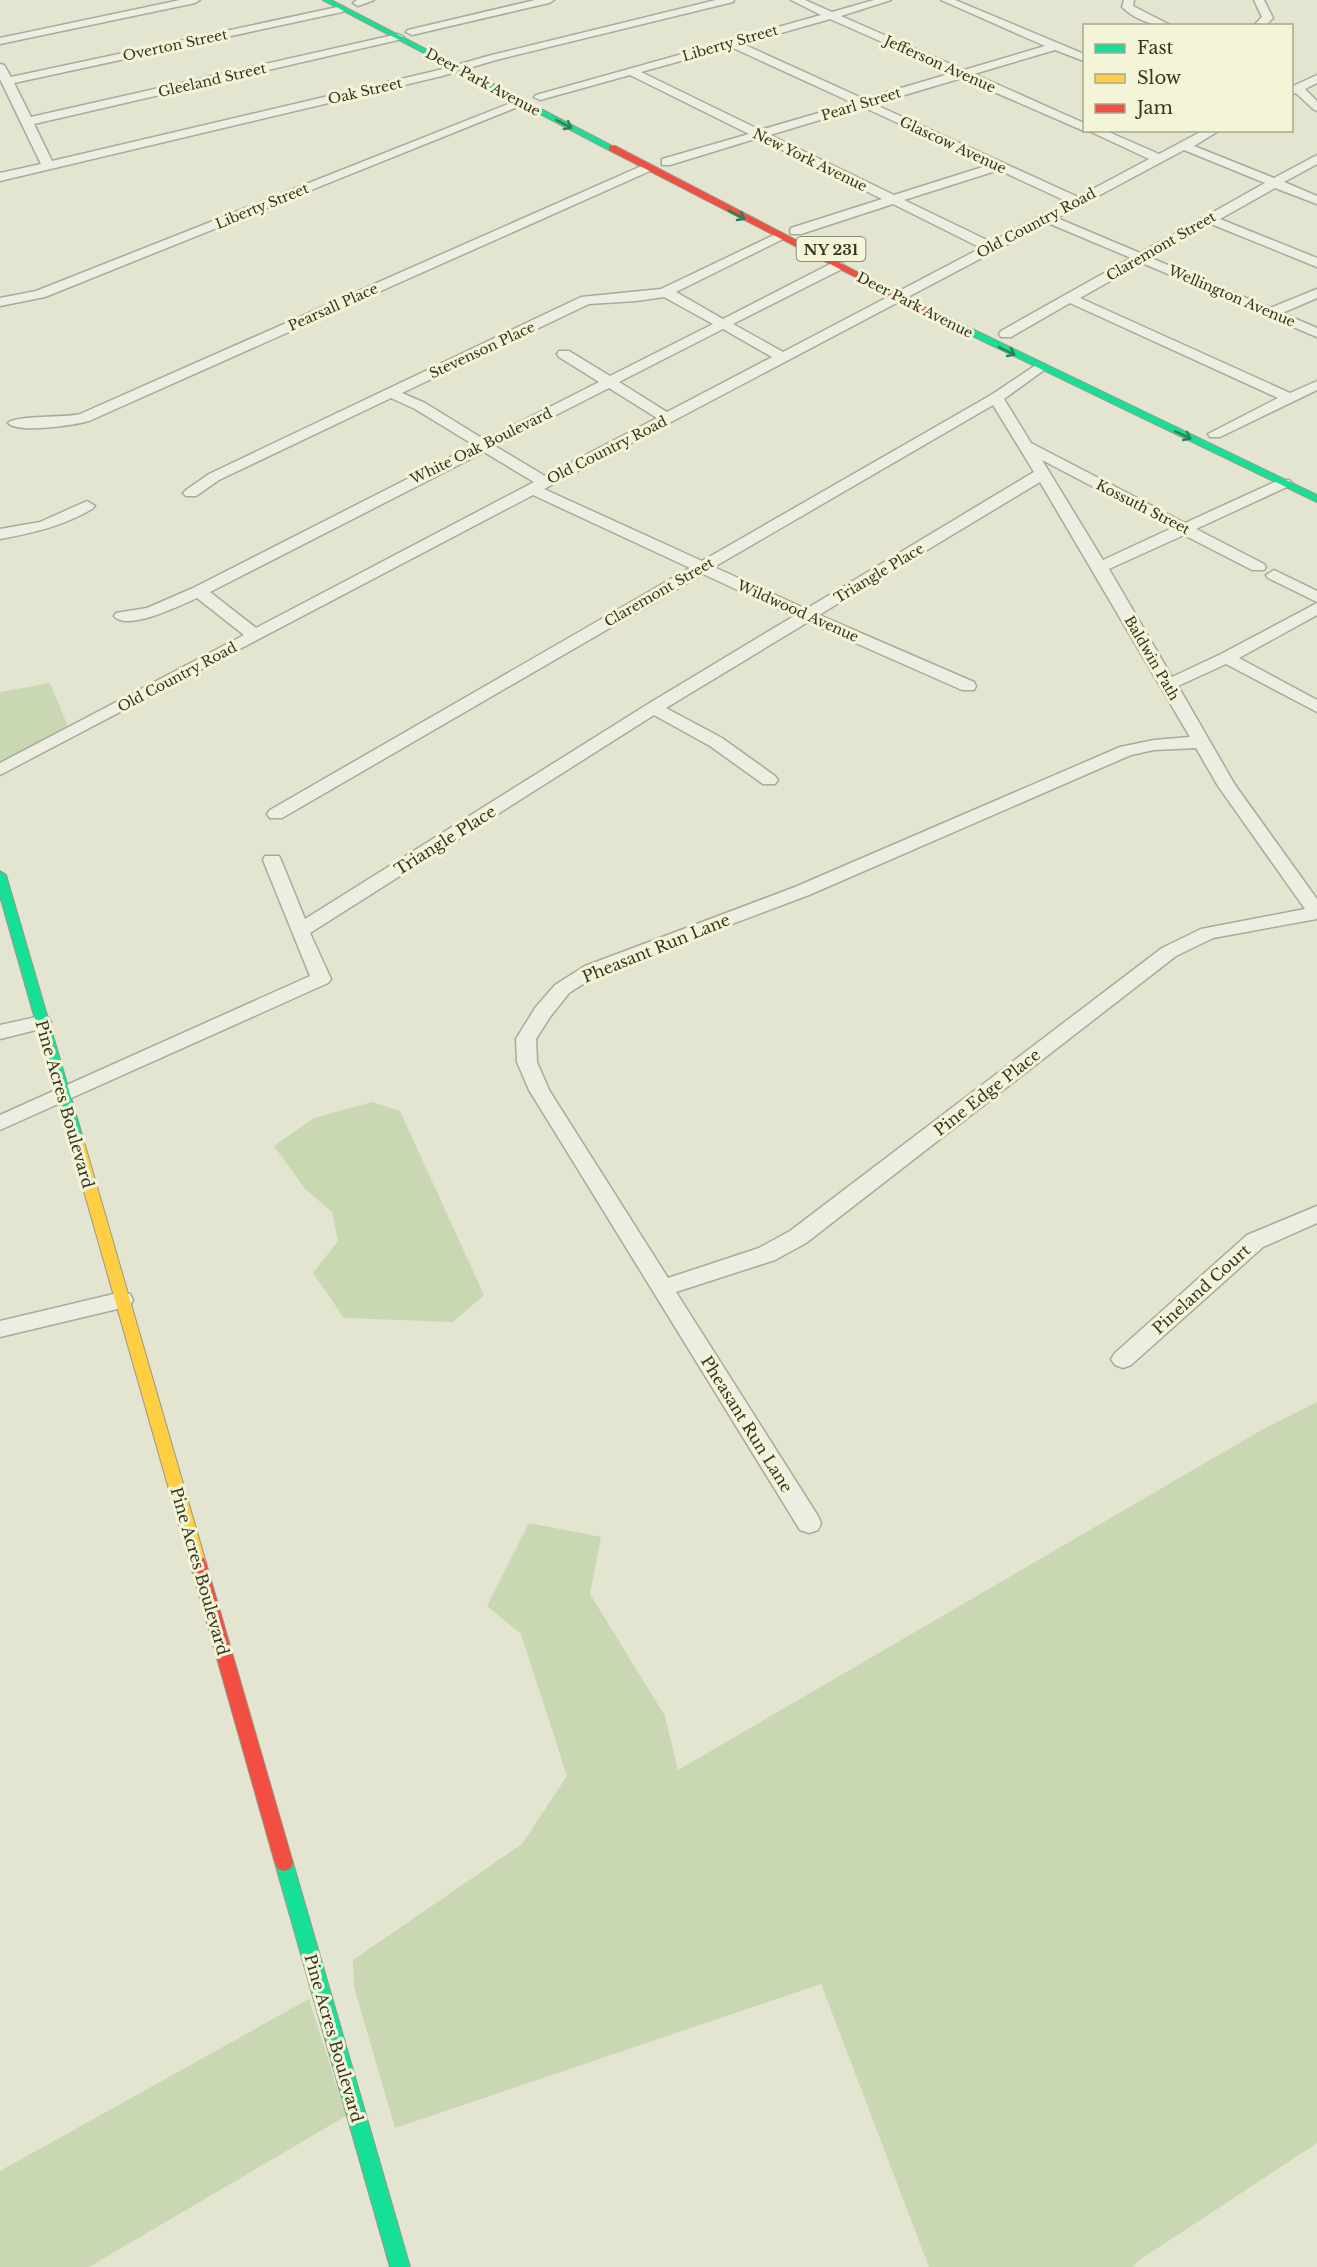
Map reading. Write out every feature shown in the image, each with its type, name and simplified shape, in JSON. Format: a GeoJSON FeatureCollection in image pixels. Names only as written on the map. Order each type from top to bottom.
{"type":"FeatureCollection","features":[{"type":"Feature","properties":{"kind":"main road","name":"Deer Park Avenue"},"geometry":{"type":"LineString","coordinates":[[326,0],[355,3],[796,231],[904,294],[1039,367],[1317,499]]}},
{"type":"Feature","properties":{"kind":"main road","name":"Deer Park Avenue"},"geometry":{"type":"LineString","coordinates":[[355,3],[398,37],[837,266],[1006,334],[1149,402]]}},
{"type":"Feature","properties":{"kind":"main road"},"geometry":{"type":"LineString","coordinates":[[1211,432],[1236,444]]}},
{"type":"Feature","properties":{"kind":"main road","name":"Pine Acres Boulevard"},"geometry":{"type":"LineString","coordinates":[[0,875],[400,2267]]}},
{"type":"Feature","properties":{"kind":"street"},"geometry":{"type":"LineString","coordinates":[[0,41],[195,0]]}},
{"type":"Feature","properties":{"kind":"street"},"geometry":{"type":"LineString","coordinates":[[412,32],[549,0]]}},
{"type":"Feature","properties":{"kind":"street","name":"Oak Street"},"geometry":{"type":"LineString","coordinates":[[0,177],[729,0]]}},
{"type":"Feature","properties":{"kind":"street","name":"Jefferson Avenue"},"geometry":{"type":"LineString","coordinates":[[796,0],[1083,127]]}},
{"type":"Feature","properties":{"kind":"street","name":"Liberty Street"},"geometry":{"type":"LineString","coordinates":[[540,97],[886,0]]}},
{"type":"Feature","properties":{"kind":"street"},"geometry":{"type":"LineString","coordinates":[[946,0],[1083,58]]}},
{"type":"Feature","properties":{"kind":"street"},"geometry":{"type":"LineString","coordinates":[[1129,0],[1127,7],[1132,11],[1162,24]]}},
{"type":"Feature","properties":{"kind":"street"},"geometry":{"type":"LineString","coordinates":[[1259,0],[1268,18],[1260,24]]}},
{"type":"Feature","properties":{"kind":"street","name":"Overton Street"},"geometry":{"type":"LineString","coordinates":[[8,81],[355,3]]}},
{"type":"Feature","properties":{"kind":"street","name":"Gleeland Street"},"geometry":{"type":"LineString","coordinates":[[26,122],[398,37]]}},
{"type":"Feature","properties":{"kind":"street","name":"Glascow Avenue"},"geometry":{"type":"LineString","coordinates":[[732,43],[1077,201]]}},
{"type":"Feature","properties":{"kind":"street","name":"Pearl Street"},"geometry":{"type":"LineString","coordinates":[[666,162],[1056,46]]}},
{"type":"Feature","properties":{"kind":"street"},"geometry":{"type":"LineString","coordinates":[[0,67],[48,165]]}},
{"type":"Feature","properties":{"kind":"street","name":"New York Avenue"},"geometry":{"type":"LineString","coordinates":[[630,71],[990,248]]}},
{"type":"Feature","properties":{"kind":"street"},"geometry":{"type":"LineString","coordinates":[[1317,78],[1294,90],[1317,107]]}},
{"type":"Feature","properties":{"kind":"street","name":"Liberty Street"},"geometry":{"type":"LineString","coordinates":[[0,302],[40,294],[521,102]]}},
{"type":"Feature","properties":{"kind":"street"},"geometry":{"type":"LineString","coordinates":[[1098,132],[1159,159]]}},
{"type":"Feature","properties":{"kind":"street","name":"Old Country Road"},"geometry":{"type":"LineString","coordinates":[[0,770],[1210,132]]}},
{"type":"Feature","properties":{"kind":"street"},"geometry":{"type":"LineString","coordinates":[[1184,146],[1317,200]]}},
{"type":"Feature","properties":{"kind":"street","name":"Claremont Street"},"geometry":{"type":"LineString","coordinates":[[1006,334],[1317,159]]}},
{"type":"Feature","properties":{"kind":"street"},"geometry":{"type":"LineString","coordinates":[[796,231],[999,166]]}},
{"type":"Feature","properties":{"kind":"street","name":"Pearsall Place"},"geometry":{"type":"LineString","coordinates":[[15,423],[64,422],[84,418],[646,168]]}},
{"type":"Feature","properties":{"kind":"street","name":"Wellington Avenue"},"geometry":{"type":"LineString","coordinates":[[1047,218],[1317,333]]}},
{"type":"Feature","properties":{"kind":"street"},"geometry":{"type":"LineString","coordinates":[[1209,219],[1317,263]]}},
{"type":"Feature","properties":{"kind":"street","name":"Stevenson Place"},"geometry":{"type":"LineString","coordinates":[[191,493],[214,477],[586,300],[604,297],[649,298],[781,237]]}},
{"type":"Feature","properties":{"kind":"street","name":"White Oak Boulevard"},"geometry":{"type":"LineString","coordinates":[[122,616],[151,612],[199,591],[837,266]]}},
{"type":"Feature","properties":{"kind":"street"},"geometry":{"type":"LineString","coordinates":[[666,292],[784,358]]}},
{"type":"Feature","properties":{"kind":"street"},"geometry":{"type":"LineString","coordinates":[[1271,313],[1317,294]]}},
{"type":"Feature","properties":{"kind":"street"},"geometry":{"type":"LineString","coordinates":[[1069,298],[1290,398]]}},
{"type":"Feature","properties":{"kind":"street"},"geometry":{"type":"LineString","coordinates":[[564,354],[668,419]]}},
{"type":"Feature","properties":{"kind":"street","name":"Claremont Street"},"geometry":{"type":"LineString","coordinates":[[276,814],[996,398],[1039,367]]}},
{"type":"Feature","properties":{"kind":"street"},"geometry":{"type":"LineString","coordinates":[[1211,432],[1317,386]]}},
{"type":"Feature","properties":{"kind":"street","name":"Wildwood Avenue"},"geometry":{"type":"LineString","coordinates":[[391,393],[420,406],[485,445],[538,486],[700,567],[968,686]]}},
{"type":"Feature","properties":{"kind":"street","name":"Baldwin Path"},"geometry":{"type":"LineString","coordinates":[[996,398],[1100,567],[1227,786],[1317,912]]}},
{"type":"Feature","properties":{"kind":"street","name":"Kossuth Street"},"geometry":{"type":"LineString","coordinates":[[1028,447],[1258,567]]}},
{"type":"Feature","properties":{"kind":"street","name":"Triangle Place"},"geometry":{"type":"LineString","coordinates":[[300,931],[654,708],[1042,474]]}},
{"type":"Feature","properties":{"kind":"street"},"geometry":{"type":"LineString","coordinates":[[1100,567],[1284,483]]}},
{"type":"Feature","properties":{"kind":"street"},"geometry":{"type":"LineString","coordinates":[[0,534],[47,526],[62,521],[87,506]]}},
{"type":"Feature","properties":{"kind":"street"},"geometry":{"type":"LineString","coordinates":[[1274,575],[1317,597]]}},
{"type":"Feature","properties":{"kind":"street"},"geometry":{"type":"LineString","coordinates":[[199,591],[256,636]]}},
{"type":"Feature","properties":{"kind":"street"},"geometry":{"type":"LineString","coordinates":[[1167,685],[1227,658],[1317,609]]}},
{"type":"Feature","properties":{"kind":"street"},"geometry":{"type":"LineString","coordinates":[[1227,658],[1317,707]]}},
{"type":"Feature","properties":{"kind":"street"},"geometry":{"type":"LineString","coordinates":[[654,708],[716,742],[769,780]]}},
{"type":"Feature","properties":{"kind":"street","name":"Pheasant Run Lane"},"geometry":{"type":"LineString","coordinates":[[809,1523],[539,1090],[527,1062],[526,1039],[542,1013],[562,989],[592,970],[802,891],[1126,751],[1154,745],[1200,742]]}},
{"type":"Feature","properties":{"kind":"street"},"geometry":{"type":"LineString","coordinates":[[0,1123],[321,979],[272,860]]}},
{"type":"Feature","properties":{"kind":"street","name":"Pine Edge Place"},"geometry":{"type":"LineString","coordinates":[[662,1288],[767,1254],[798,1237],[1169,952],[1208,933],[1317,912]]}},
{"type":"Feature","properties":{"kind":"street"},"geometry":{"type":"LineString","coordinates":[[0,1032],[41,1022]]}},
{"type":"Feature","properties":{"kind":"street","name":"Pineland Court"},"geometry":{"type":"LineString","coordinates":[[1124,1359],[1255,1241],[1317,1214]]}},
{"type":"Feature","properties":{"kind":"street"},"geometry":{"type":"LineString","coordinates":[[0,1329],[122,1300]]}},
{"type":"Feature","properties":{"kind":"green space"},"geometry":{"type":"Polygon","coordinates":[[[50,683],[69,729],[0,765],[0,692],[50,683]]]}},
{"type":"Feature","properties":{"kind":"green space"},"geometry":{"type":"Polygon","coordinates":[[[372,1102],[400,1111],[484,1295],[453,1322],[344,1318],[313,1273],[338,1241],[332,1212],[305,1189],[274,1146],[314,1118],[372,1102]]]}},
{"type":"Feature","properties":{"kind":"green space"},"geometry":{"type":"Polygon","coordinates":[[[1317,1402],[1317,2143],[1132,2267],[929,2267],[821,1984],[395,2128],[354,1987],[353,1960],[522,1844],[567,1776],[521,1634],[487,1606],[529,1523],[601,1537],[590,1594],[665,1716],[678,1770],[1265,1428],[1317,1402]]]}},
{"type":"Feature","properties":{"kind":"green space"},"geometry":{"type":"Polygon","coordinates":[[[309,1999],[346,2116],[89,2267],[0,2267],[0,2171],[309,1999]]]}},
{"type":"Feature","properties":{"kind":"traffic: fast"},"geometry":{"type":"LineString","coordinates":[[326,0],[612,148]]}},
{"type":"Feature","properties":{"kind":"traffic: fast"},"geometry":{"type":"LineString","coordinates":[[934,314],[1317,499]]}},
{"type":"Feature","properties":{"kind":"traffic: fast"},"geometry":{"type":"LineString","coordinates":[[0,875],[75,1135]]}},
{"type":"Feature","properties":{"kind":"traffic: fast"},"geometry":{"type":"LineString","coordinates":[[284,1863],[400,2267]]}},
{"type":"Feature","properties":{"kind":"traffic: slow"},"geometry":{"type":"LineString","coordinates":[[75,1135],[198,1563]]}},
{"type":"Feature","properties":{"kind":"traffic: jam"},"geometry":{"type":"LineString","coordinates":[[612,148],[934,314]]}},
{"type":"Feature","properties":{"kind":"traffic: jam"},"geometry":{"type":"LineString","coordinates":[[198,1563],[284,1863]]}}]}
